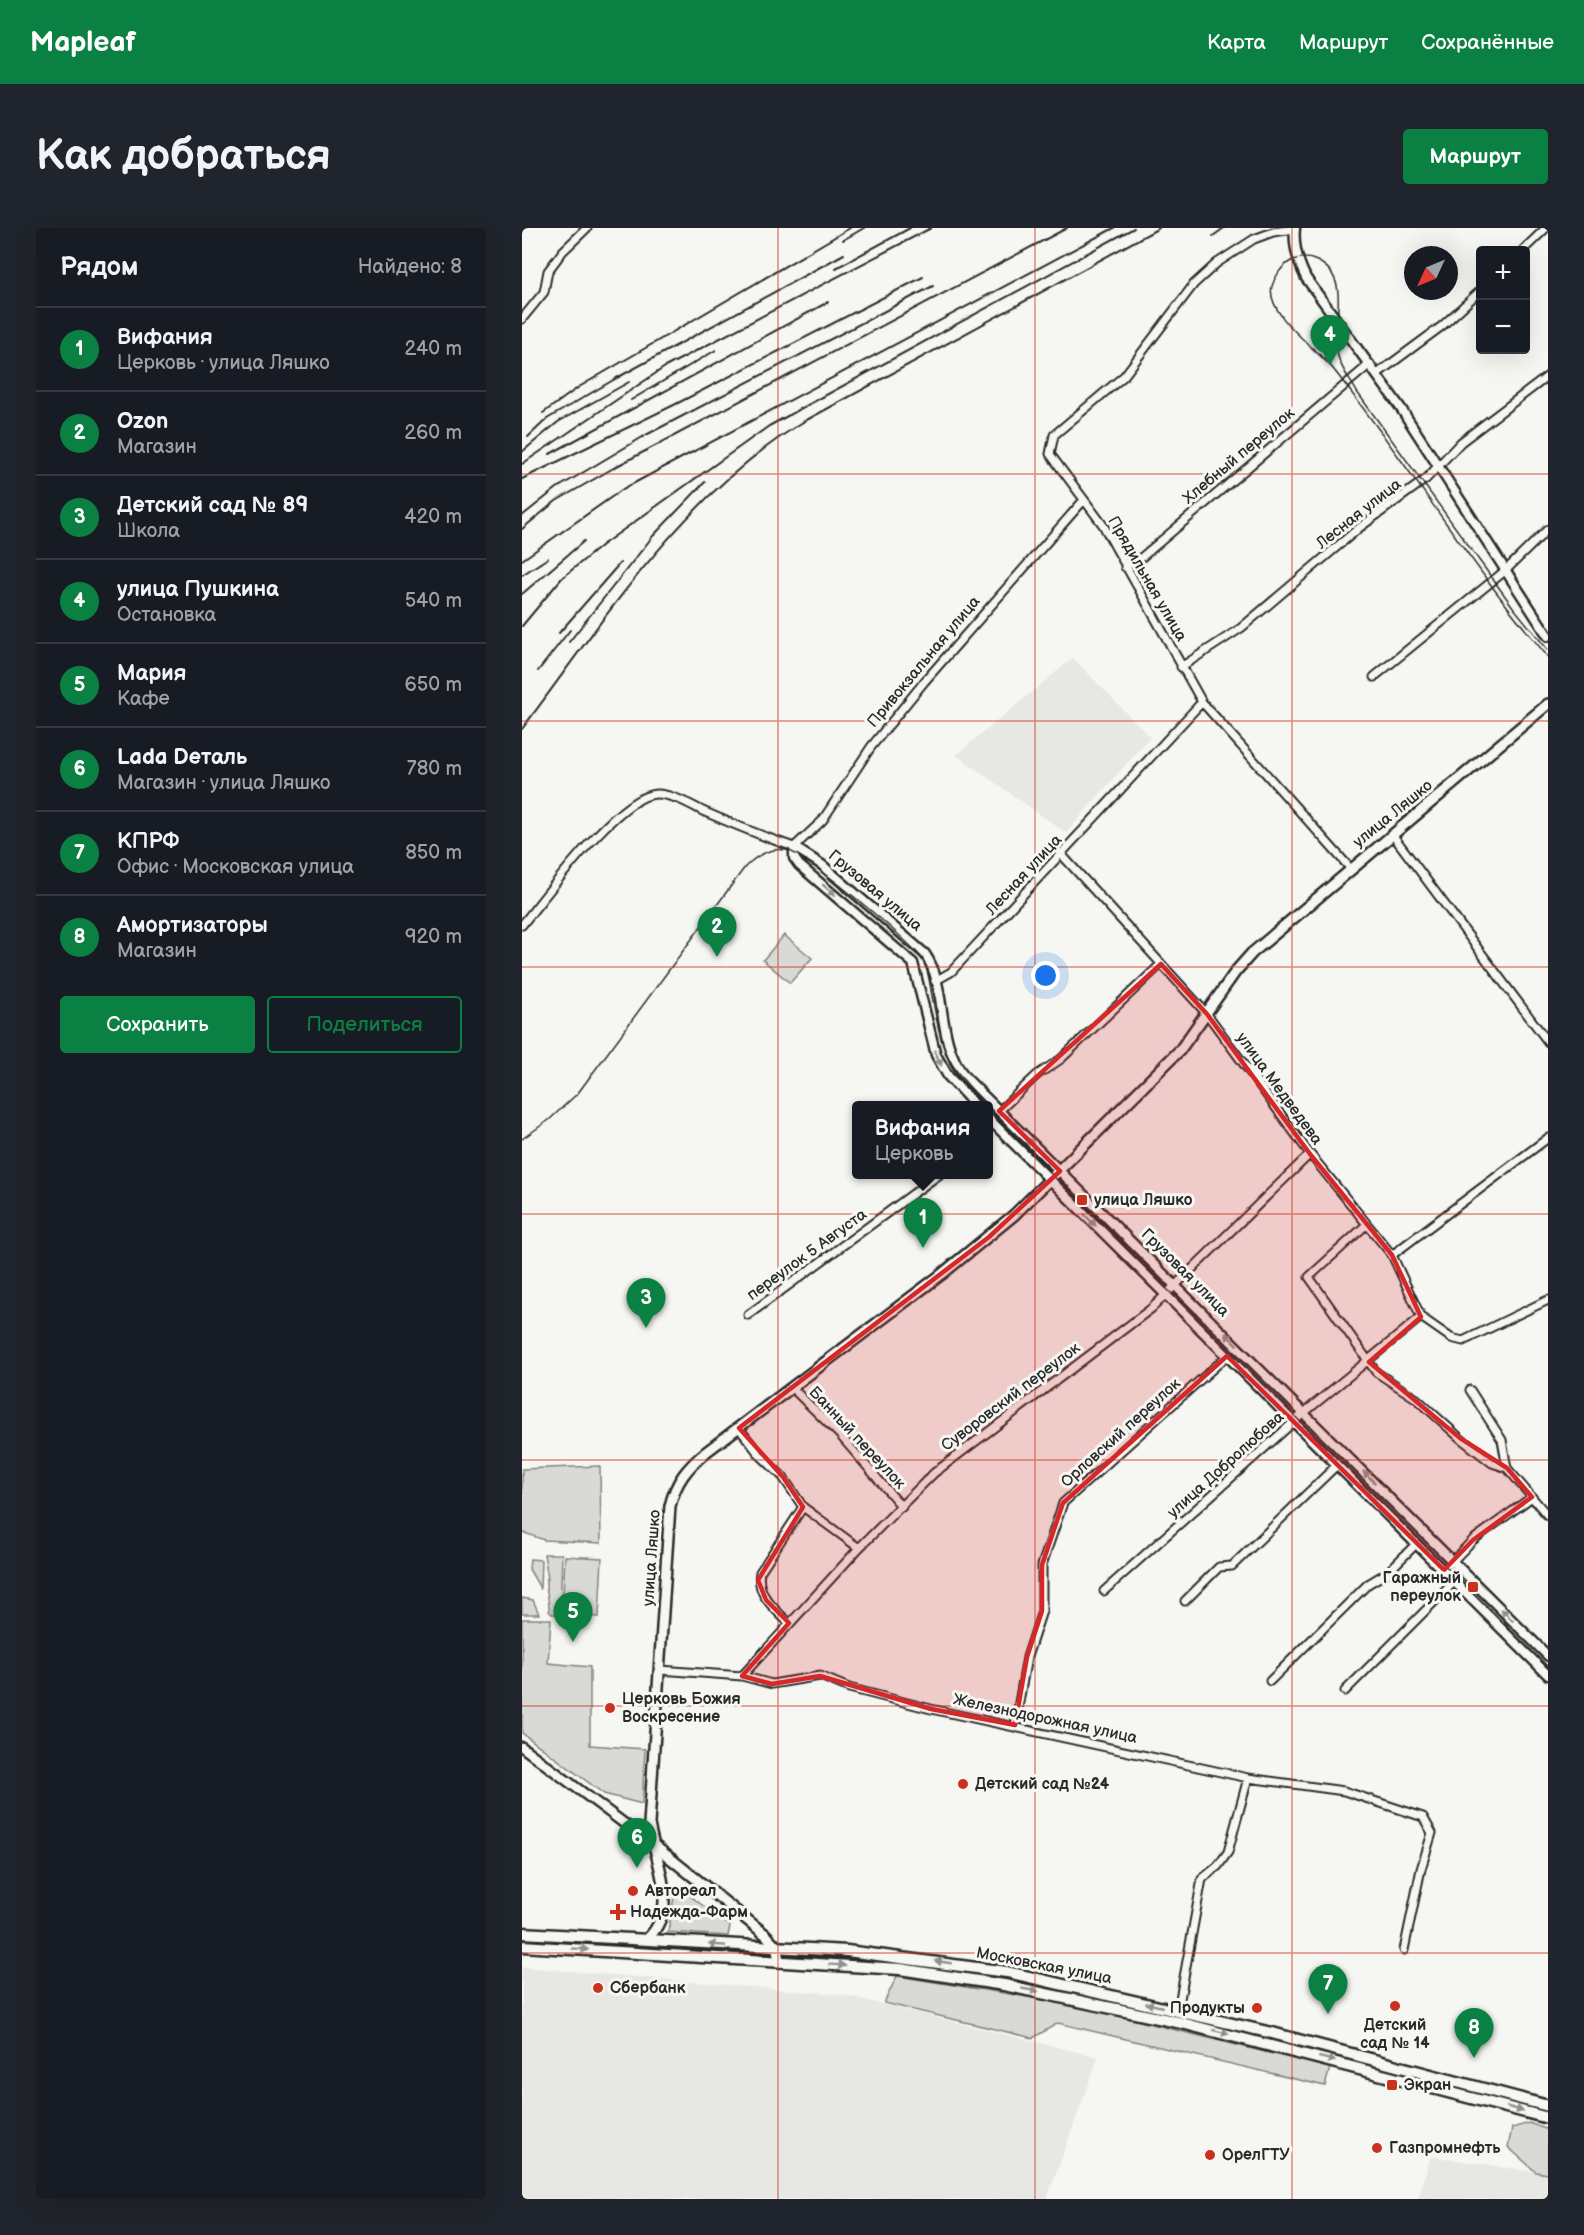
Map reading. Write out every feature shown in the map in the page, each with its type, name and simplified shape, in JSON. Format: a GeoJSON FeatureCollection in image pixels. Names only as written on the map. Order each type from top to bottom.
{"type":"FeatureCollection","features":[{"type":"Feature","properties":{"kind":"main road","name":"улица Ляшко"},"geometry":{"type":"LineString","coordinates":[[647,1939],[655,1931],[659,1921],[664,1892],[662,1869],[653,1845],[649,1824],[670,1506],[678,1479],[694,1462],[989,1237],[1050,1181],[1180,1050],[1236,971],[1252,953],[1350,868],[1548,704]]}},
{"type":"Feature","properties":{"kind":"main road"},"geometry":{"type":"LineString","coordinates":[[653,1845],[766,1935],[776,1946],[779,1960]]}},
{"type":"Feature","properties":{"kind":"main road","name":"Московская улица"},"geometry":{"type":"LineString","coordinates":[[522,1933],[647,1939],[727,1946],[776,1946],[901,1956],[984,1968],[1178,2010],[1548,2118]]}},
{"type":"Feature","properties":{"kind":"main road","name":"Московская улица"},"geometry":{"type":"LineString","coordinates":[[522,1946],[779,1960],[900,1970],[1004,1985],[1271,2039],[1548,2106]]}},
{"type":"Feature","properties":{"kind":"street"},"geometry":{"type":"LineString","coordinates":[[522,319],[544,292],[548,271],[563,251],[587,228]]}},
{"type":"Feature","properties":{"kind":"street"},"geometry":{"type":"LineString","coordinates":[[1527,246],[1546,228]]}},
{"type":"Feature","properties":{"kind":"street"},"geometry":{"type":"LineString","coordinates":[[1295,229],[1298,258],[1306,278],[1377,374],[1548,636]]}},
{"type":"Feature","properties":{"kind":"street","name":"Прядильная улица"},"geometry":{"type":"LineString","coordinates":[[1295,229],[1273,232],[1254,239],[1218,263],[1194,284],[1170,312],[1124,376],[1054,435],[1050,453],[1083,501],[1103,525],[1202,702],[1350,868]]}},
{"type":"Feature","properties":{"kind":"street"},"geometry":{"type":"LineString","coordinates":[[1377,374],[1442,326],[1476,295]]}},
{"type":"Feature","properties":{"kind":"street","name":"Хлебный переулок"},"geometry":{"type":"LineString","coordinates":[[1125,567],[1142,557],[1370,364]]}},
{"type":"Feature","properties":{"kind":"street","name":"Лесная улица"},"geometry":{"type":"LineString","coordinates":[[1182,667],[1241,628],[1359,528],[1426,479],[1461,442],[1548,376]]}},
{"type":"Feature","properties":{"kind":"street","name":"Привокзальная улица"},"geometry":{"type":"LineString","coordinates":[[794,847],[822,821],[871,747],[924,682],[1083,501]]}},
{"type":"Feature","properties":{"kind":"street"},"geometry":{"type":"LineString","coordinates":[[1374,677],[1506,570],[1548,529]]}},
{"type":"Feature","properties":{"kind":"street","name":"Лесная улица"},"geometry":{"type":"LineString","coordinates":[[935,981],[951,972],[1202,702]]}},
{"type":"Feature","properties":{"kind":"street"},"geometry":{"type":"LineString","coordinates":[[522,925],[595,836],[642,797],[657,793],[674,798],[763,837],[794,847]]}},
{"type":"Feature","properties":{"kind":"street"},"geometry":{"type":"LineString","coordinates":[[1392,834],[1548,1042]]}},
{"type":"Feature","properties":{"kind":"street","name":"Грузовая улица"},"geometry":{"type":"LineString","coordinates":[[794,847],[822,865],[918,947],[930,961],[943,1028],[953,1061],[989,1101]]}},
{"type":"Feature","properties":{"kind":"street","name":"Грузовая улица"},"geometry":{"type":"LineString","coordinates":[[794,847],[794,858],[799,865],[913,963],[936,1055],[948,1076],[971,1101]]}},
{"type":"Feature","properties":{"kind":"street","name":"улица Медведева"},"geometry":{"type":"LineString","coordinates":[[1061,854],[1207,1014],[1310,1154],[1392,1255],[1421,1317],[1451,1338],[1463,1341],[1548,1300]]}},
{"type":"Feature","properties":{"kind":"street"},"geometry":{"type":"LineString","coordinates":[[999,1111],[1036,1075],[1061,1059],[1161,964]]}},
{"type":"Feature","properties":{"kind":"street","name":"Грузовая улица"},"geometry":{"type":"LineString","coordinates":[[993,1105],[1305,1412],[1548,1656]]}},
{"type":"Feature","properties":{"kind":"street","name":"Грузовая улица"},"geometry":{"type":"LineString","coordinates":[[993,1127],[1337,1464],[1548,1675]]}},
{"type":"Feature","properties":{"kind":"street"},"geometry":{"type":"LineString","coordinates":[[1392,1255],[1548,1138]]}},
{"type":"Feature","properties":{"kind":"street","name":"Суворовский переулок"},"geometry":{"type":"LineString","coordinates":[[742,1676],[859,1548],[934,1473],[1166,1296],[1310,1154]]}},
{"type":"Feature","properties":{"kind":"street","name":"переулок 5 Августа"},"geometry":{"type":"LineString","coordinates":[[748,1315],[933,1179]]}},
{"type":"Feature","properties":{"kind":"street"},"geometry":{"type":"LineString","coordinates":[[1366,1225],[1309,1277],[1369,1362],[1383,1378],[1417,1399],[1460,1438],[1492,1462],[1507,1468],[1548,1516]]}},
{"type":"Feature","properties":{"kind":"street","name":"улица Добролюбова"},"geometry":{"type":"LineString","coordinates":[[1104,1591],[1305,1412],[1369,1362],[1421,1317]]}},
{"type":"Feature","properties":{"kind":"street","name":"Орловский переулок"},"geometry":{"type":"LineString","coordinates":[[1015,1725],[1027,1657],[1042,1611],[1042,1564],[1063,1503],[1227,1356]]}},
{"type":"Feature","properties":{"kind":"street","name":"Банный переулок"},"geometry":{"type":"LineString","coordinates":[[792,1388],[839,1434],[902,1506]]}},
{"type":"Feature","properties":{"kind":"street"},"geometry":{"type":"LineString","coordinates":[[1470,1390],[1503,1440],[1507,1468]]}},
{"type":"Feature","properties":{"kind":"street"},"geometry":{"type":"LineString","coordinates":[[739,1428],[760,1455],[783,1477],[803,1507],[859,1548]]}},
{"type":"Feature","properties":{"kind":"street"},"geometry":{"type":"LineString","coordinates":[[1185,1601],[1219,1567],[1232,1566],[1337,1464]]}},
{"type":"Feature","properties":{"kind":"street"},"geometry":{"type":"LineString","coordinates":[[1444,1570],[1473,1540],[1532,1497]]}},
{"type":"Feature","properties":{"kind":"street"},"geometry":{"type":"LineString","coordinates":[[789,1623],[766,1600],[758,1580],[760,1572],[803,1507]]}},
{"type":"Feature","properties":{"kind":"street"},"geometry":{"type":"LineString","coordinates":[[1270,1681],[1368,1584],[1388,1572],[1416,1544]]}},
{"type":"Feature","properties":{"kind":"street"},"geometry":{"type":"LineString","coordinates":[[1345,1691],[1455,1581]]}},
{"type":"Feature","properties":{"kind":"street","name":"Железнодорожная улица"},"geometry":{"type":"LineString","coordinates":[[660,1670],[742,1676],[772,1684],[820,1676],[849,1688],[921,1706],[1248,1778],[1344,1791],[1423,1817],[1432,1833],[1421,1869],[1404,1950]]}},
{"type":"Feature","properties":{"kind":"street"},"geometry":{"type":"LineString","coordinates":[[522,1747],[653,1845]]}},
{"type":"Feature","properties":{"kind":"street"},"geometry":{"type":"LineString","coordinates":[[1178,2010],[1202,1879],[1218,1866],[1228,1852],[1248,1778]]}},
{"type":"Feature","properties":{"kind":"highlighted area"},"geometry":{"type":"Polygon","coordinates":[[[1161,964],[1207,1014],[1310,1154],[1392,1255],[1421,1317],[1369,1362],[1460,1438],[1507,1468],[1532,1497],[1473,1540],[1444,1570],[1227,1356],[1063,1503],[1042,1565],[1042,1611],[1027,1657],[1015,1725],[931,1709],[820,1676],[772,1684],[742,1676],[789,1623],[766,1600],[758,1580],[803,1507],[783,1477],[739,1428],[989,1237],[1060,1171],[999,1111],[1161,964]]]}},
{"type":"Feature","properties":{"kind":"shaded area"},"geometry":{"type":"Polygon","coordinates":[[[1073,658],[1150,737],[1066,833],[956,755],[1073,658]]]}},
{"type":"Feature","properties":{"kind":"shaded area"},"geometry":{"type":"Polygon","coordinates":[[[784,935],[812,958],[790,983],[763,960],[784,935]]]}},
{"type":"Feature","properties":{"kind":"shaded area"},"geometry":{"type":"Polygon","coordinates":[[[600,1466],[601,1543],[544,1540],[522,1532],[522,1469],[600,1466]]]}},
{"type":"Feature","properties":{"kind":"shaded area"},"geometry":{"type":"Polygon","coordinates":[[[544,1554],[562,1554],[560,1614],[552,1614],[549,1611],[546,1583],[548,1579],[544,1554]]]}},
{"type":"Feature","properties":{"kind":"shaded area"},"geometry":{"type":"Polygon","coordinates":[[[565,1556],[602,1558],[599,1617],[562,1615],[565,1556]]]}},
{"type":"Feature","properties":{"kind":"shaded area"},"geometry":{"type":"Polygon","coordinates":[[[530,1559],[541,1560],[540,1588],[529,1569],[530,1559]]]}},
{"type":"Feature","properties":{"kind":"shaded area"},"geometry":{"type":"Polygon","coordinates":[[[522,1598],[533,1600],[539,1614],[522,1614],[522,1598]]]}},
{"type":"Feature","properties":{"kind":"shaded area"},"geometry":{"type":"Polygon","coordinates":[[[522,1619],[551,1619],[548,1663],[590,1667],[590,1745],[645,1749],[642,1804],[604,1794],[522,1733],[522,1619]]]}},
{"type":"Feature","properties":{"kind":"shaded area"},"geometry":{"type":"Polygon","coordinates":[[[685,1892],[730,1926],[728,1936],[668,1932],[674,1897],[685,1892]]]}},
{"type":"Feature","properties":{"kind":"shaded area"},"geometry":{"type":"Polygon","coordinates":[[[522,1967],[844,1995],[1098,2057],[1047,2199],[522,2199],[522,1967]]]}},
{"type":"Feature","properties":{"kind":"shaded area"},"geometry":{"type":"Polygon","coordinates":[[[897,1976],[1066,2003],[1330,2068],[1325,2086],[1058,2023],[1033,2038],[884,2003],[897,1976]]]}},
{"type":"Feature","properties":{"kind":"shaded area"},"geometry":{"type":"Polygon","coordinates":[[[1529,2123],[1548,2130],[1548,2174],[1536,2172],[1508,2147],[1512,2128],[1529,2123]]]}},
{"type":"Feature","properties":{"kind":"shaded area"},"geometry":{"type":"Polygon","coordinates":[[[1431,2156],[1548,2174],[1548,2199],[1418,2199],[1431,2156]]]}},
{"type":"Feature","properties":{"kind":"tram line"},"geometry":{"type":"LineString","coordinates":[[1548,650],[1513,607],[1357,392],[1344,370],[1339,361],[1336,343],[1338,291],[1335,279],[1328,269],[1317,261],[1307,258],[1291,261],[1279,272],[1272,286],[1272,297],[1276,308],[1294,331],[1334,370],[1492,587],[1548,657]]}},
{"type":"Feature","properties":{"kind":"tram line"},"geometry":{"type":"LineString","coordinates":[[522,1139],[549,1120],[578,1093],[745,867],[763,854],[780,849],[797,855],[833,880],[876,915],[921,957],[928,973],[944,1048],[956,1070],[983,1101]]}},
{"type":"Feature","properties":{"kind":"tram line"},"geometry":{"type":"LineString","coordinates":[[993,1116],[1548,1668]]}},
{"type":"Feature","properties":{"kind":"railway"},"geometry":{"type":"LineString","coordinates":[[543,413],[579,387],[850,228]]}},
{"type":"Feature","properties":{"kind":"railway"},"geometry":{"type":"LineString","coordinates":[[843,240],[864,228]]}},
{"type":"Feature","properties":{"kind":"railway"},"geometry":{"type":"LineString","coordinates":[[836,268],[910,228]]}},
{"type":"Feature","properties":{"kind":"railway"},"geometry":{"type":"LineString","coordinates":[[522,464],[665,367],[931,228]]}},
{"type":"Feature","properties":{"kind":"railway"},"geometry":{"type":"LineString","coordinates":[[522,529],[556,501],[617,466],[1067,228]]}},
{"type":"Feature","properties":{"kind":"railway"},"geometry":{"type":"LineString","coordinates":[[522,560],[623,489],[1114,228]]}},
{"type":"Feature","properties":{"kind":"railway"},"geometry":{"type":"LineString","coordinates":[[522,626],[562,578],[602,545],[769,426],[1134,228]]}},
{"type":"Feature","properties":{"kind":"railway"},"geometry":{"type":"LineString","coordinates":[[522,729],[616,603],[683,522],[760,452],[803,422],[1159,228]]}},
{"type":"Feature","properties":{"kind":"railway"},"geometry":{"type":"LineString","coordinates":[[1213,236],[1224,228]]}},
{"type":"Feature","properties":{"kind":"railway"},"geometry":{"type":"LineString","coordinates":[[528,437],[547,419],[615,379],[844,254]]}},
{"type":"Feature","properties":{"kind":"railway"},"geometry":{"type":"LineString","coordinates":[[522,479],[676,404],[923,277]]}},
{"type":"Feature","properties":{"kind":"railway"},"geometry":{"type":"LineString","coordinates":[[522,516],[557,488],[646,435],[933,286]]}},
{"type":"Feature","properties":{"kind":"railway"},"geometry":{"type":"LineString","coordinates":[[550,454],[828,302]]}},
{"type":"Feature","properties":{"kind":"railway"},"geometry":{"type":"LineString","coordinates":[[631,400],[716,350]]}},
{"type":"Feature","properties":{"kind":"railway"},"geometry":{"type":"LineString","coordinates":[[522,452],[558,422],[629,382]]}},
{"type":"Feature","properties":{"kind":"railway"},"geometry":{"type":"LineString","coordinates":[[569,642],[653,536],[705,482]]}},
{"type":"Feature","properties":{"kind":"railway"},"geometry":{"type":"LineString","coordinates":[[522,594],[584,541]]}},
{"type":"Feature","properties":{"kind":"railway"},"geometry":{"type":"LineString","coordinates":[[522,575],[548,558]]}},
{"type":"Feature","properties":{"kind":"railway"},"geometry":{"type":"LineString","coordinates":[[559,633],[620,563]]}},
{"type":"Feature","properties":{"kind":"railway"},"geometry":{"type":"LineString","coordinates":[[538,671],[570,630]]}},
{"type":"Feature","properties":{"kind":"place","name":"улица Пушкина"},"geometry":{"type":"Point","coordinates":[1330,365]}},
{"type":"Feature","properties":{"kind":"place","name":"Ozon"},"geometry":{"type":"Point","coordinates":[717,957]}},
{"type":"Feature","properties":{"kind":"place","name":"улица Ляшко"},"geometry":{"type":"Point","coordinates":[1082,1200]}},
{"type":"Feature","properties":{"kind":"place","name":"Вифания"},"geometry":{"type":"Point","coordinates":[923,1248]}},
{"type":"Feature","properties":{"kind":"place","name":"Детский сад № 89"},"geometry":{"type":"Point","coordinates":[646,1328]}},
{"type":"Feature","properties":{"kind":"place","name":"Гаражный переулок"},"geometry":{"type":"Point","coordinates":[1473,1587]}},
{"type":"Feature","properties":{"kind":"place","name":"Мария"},"geometry":{"type":"Point","coordinates":[573,1642]}},
{"type":"Feature","properties":{"kind":"place","name":"Церковь Божия Воскресение"},"geometry":{"type":"Point","coordinates":[610,1708]}},
{"type":"Feature","properties":{"kind":"place","name":"Детский сад №24"},"geometry":{"type":"Point","coordinates":[963,1784]}},
{"type":"Feature","properties":{"kind":"place","name":"Lada Dеталь"},"geometry":{"type":"Point","coordinates":[637,1868]}},
{"type":"Feature","properties":{"kind":"place","name":"Автореал"},"geometry":{"type":"Point","coordinates":[633,1891]}},
{"type":"Feature","properties":{"kind":"place","name":"Надежда-Фарм"},"geometry":{"type":"Point","coordinates":[618,1912]}},
{"type":"Feature","properties":{"kind":"place","name":"Сбербанк"},"geometry":{"type":"Point","coordinates":[598,1988]}},
{"type":"Feature","properties":{"kind":"place","name":"Детский сад № 14"},"geometry":{"type":"Point","coordinates":[1395,2006]}},
{"type":"Feature","properties":{"kind":"place","name":"Продукты"},"geometry":{"type":"Point","coordinates":[1257,2008]}},
{"type":"Feature","properties":{"kind":"place","name":"КПРФ"},"geometry":{"type":"Point","coordinates":[1328,2014]}},
{"type":"Feature","properties":{"kind":"place","name":"Амортизаторы"},"geometry":{"type":"Point","coordinates":[1474,2058]}},
{"type":"Feature","properties":{"kind":"place","name":"Экран"},"geometry":{"type":"Point","coordinates":[1392,2085]}},
{"type":"Feature","properties":{"kind":"place","name":"Газпромнефть"},"geometry":{"type":"Point","coordinates":[1377,2148]}},
{"type":"Feature","properties":{"kind":"place","name":"ОрелГТУ"},"geometry":{"type":"Point","coordinates":[1210,2155]}}]}
